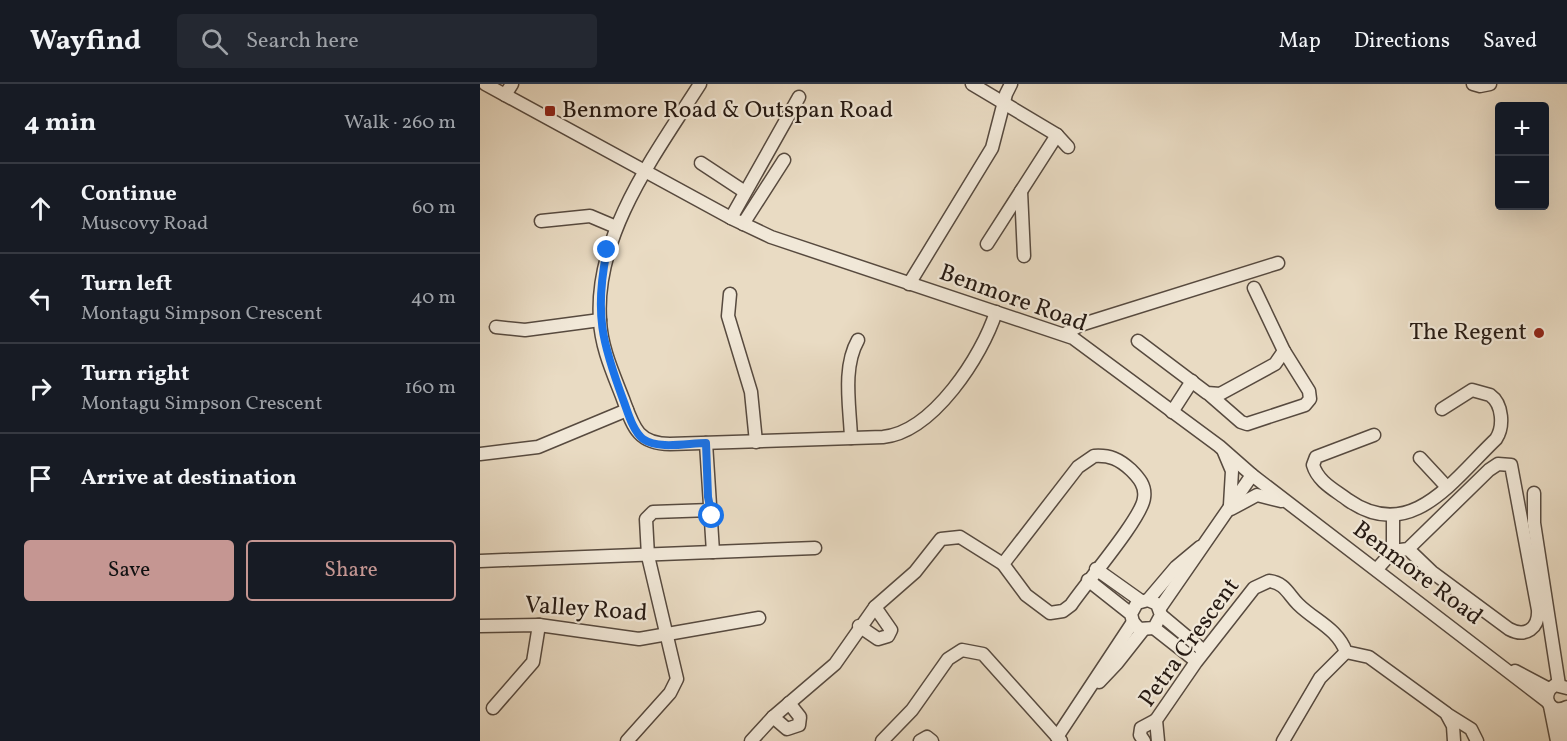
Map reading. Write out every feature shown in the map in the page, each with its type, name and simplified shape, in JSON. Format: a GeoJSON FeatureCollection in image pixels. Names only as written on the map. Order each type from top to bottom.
{"type":"FeatureCollection","features":[{"type":"Feature","properties":{"kind":"street","name":"Benmore Road"},"geometry":{"type":"LineString","coordinates":[[484,84],[731,218],[771,237],[1065,334],[1089,348],[1219,446],[1252,475],[1556,706]]}},
{"type":"Feature","properties":{"kind":"street"},"geometry":{"type":"LineString","coordinates":[[505,95],[512,84]]}},
{"type":"Feature","properties":{"kind":"street"},"geometry":{"type":"LineString","coordinates":[[700,84],[646,172],[616,227],[605,260],[600,320],[605,351],[627,410],[640,435],[651,442],[706,443],[892,436],[917,425],[975,361],[996,312]]}},
{"type":"Feature","properties":{"kind":"street"},"geometry":{"type":"LineString","coordinates":[[972,84],[1057,135],[1068,147]]}},
{"type":"Feature","properties":{"kind":"street"},"geometry":{"type":"LineString","coordinates":[[909,284],[993,148],[1011,84]]}},
{"type":"Feature","properties":{"kind":"street"},"geometry":{"type":"LineString","coordinates":[[1473,84],[1480,86],[1490,84]]}},
{"type":"Feature","properties":{"kind":"street"},"geometry":{"type":"LineString","coordinates":[[731,218],[799,97]]}},
{"type":"Feature","properties":{"kind":"street"},"geometry":{"type":"LineString","coordinates":[[987,243],[1057,135]]}},
{"type":"Feature","properties":{"kind":"street"},"geometry":{"type":"LineString","coordinates":[[743,224],[784,160]]}},
{"type":"Feature","properties":{"kind":"street"},"geometry":{"type":"LineString","coordinates":[[701,163],[745,192]]}},
{"type":"Feature","properties":{"kind":"street"},"geometry":{"type":"LineString","coordinates":[[1021,191],[1024,256]]}},
{"type":"Feature","properties":{"kind":"street"},"geometry":{"type":"LineString","coordinates":[[541,221],[590,216],[616,227]]}},
{"type":"Feature","properties":{"kind":"street"},"geometry":{"type":"LineString","coordinates":[[1065,334],[1080,325],[1278,263]]}},
{"type":"Feature","properties":{"kind":"street"},"geometry":{"type":"LineString","coordinates":[[1138,341],[1210,395],[1240,422],[1247,424],[1305,405],[1310,399],[1309,391],[1284,351],[1254,288]]}},
{"type":"Feature","properties":{"kind":"street"},"geometry":{"type":"LineString","coordinates":[[730,294],[728,319],[751,392],[756,442]]}},
{"type":"Feature","properties":{"kind":"street"},"geometry":{"type":"LineString","coordinates":[[496,327],[525,330],[600,320]]}},
{"type":"Feature","properties":{"kind":"street"},"geometry":{"type":"LineString","coordinates":[[851,438],[849,368],[853,349],[858,340]]}},
{"type":"Feature","properties":{"kind":"street"},"geometry":{"type":"LineString","coordinates":[[1210,395],[1220,394],[1275,364],[1284,351]]}},
{"type":"Feature","properties":{"kind":"street"},"geometry":{"type":"LineString","coordinates":[[1172,412],[1192,381]]}},
{"type":"Feature","properties":{"kind":"street"},"geometry":{"type":"LineString","coordinates":[[1374,435],[1326,452],[1316,457],[1313,465],[1324,482],[1365,512],[1394,517],[1423,505],[1496,439],[1502,428],[1495,398],[1484,393],[1472,390],[1442,409]]}},
{"type":"Feature","properties":{"kind":"street"},"geometry":{"type":"LineString","coordinates":[[480,454],[538,447],[627,410]]}},
{"type":"Feature","properties":{"kind":"street"},"geometry":{"type":"LineString","coordinates":[[706,443],[713,552]]}},
{"type":"Feature","properties":{"kind":"street"},"geometry":{"type":"LineString","coordinates":[[1219,446],[1232,471],[1226,511]]}},
{"type":"Feature","properties":{"kind":"street"},"geometry":{"type":"LineString","coordinates":[[751,741],[773,717],[835,664],[859,626],[875,607],[915,572],[935,543],[948,537],[966,540],[1003,564],[1026,595],[1050,613],[1063,611],[1071,605],[1096,568],[1130,525],[1144,499],[1145,490],[1133,472],[1115,458],[1104,455],[1085,459],[1003,564]]}},
{"type":"Feature","properties":{"kind":"street"},"geometry":{"type":"LineString","coordinates":[[1420,458],[1446,486]]}},
{"type":"Feature","properties":{"kind":"street"},"geometry":{"type":"LineString","coordinates":[[1393,551],[1408,549],[1489,470],[1498,464],[1511,465],[1538,610],[1536,624],[1532,629],[1521,632],[1509,629],[1432,572],[1408,549]]}},
{"type":"Feature","properties":{"kind":"street"},"geometry":{"type":"LineString","coordinates":[[882,741],[912,710],[948,659],[962,650],[983,654],[1059,739],[1132,618],[1134,606],[1144,601],[1176,567],[1200,547],[1252,475]]}},
{"type":"Feature","properties":{"kind":"street"},"geometry":{"type":"LineString","coordinates":[[1534,493],[1534,523],[1558,687],[1557,741]]}},
{"type":"Feature","properties":{"kind":"street"},"geometry":{"type":"LineString","coordinates":[[1226,511],[1257,495],[1291,505]]}},
{"type":"Feature","properties":{"kind":"street"},"geometry":{"type":"LineString","coordinates":[[627,741],[674,687],[677,673],[648,556],[646,519],[650,513],[711,510]]}},
{"type":"Feature","properties":{"kind":"street"},"geometry":{"type":"LineString","coordinates":[[1377,569],[1393,551],[1394,517]]}},
{"type":"Feature","properties":{"kind":"street"},"geometry":{"type":"LineString","coordinates":[[1091,688],[1149,629],[1195,561],[1200,547]]}},
{"type":"Feature","properties":{"kind":"street"},"geometry":{"type":"LineString","coordinates":[[480,561],[815,548]]}},
{"type":"Feature","properties":{"kind":"street"},"geometry":{"type":"LineString","coordinates":[[1096,568],[1161,612],[1204,651]]}},
{"type":"Feature","properties":{"kind":"street"},"geometry":{"type":"LineString","coordinates":[[1088,580],[1132,618],[1196,661]]}},
{"type":"Feature","properties":{"kind":"street","name":"Petra Crescent"},"geometry":{"type":"LineString","coordinates":[[1158,741],[1156,720],[1196,661],[1250,592],[1260,583],[1269,581],[1284,586],[1298,604],[1338,636],[1346,652]]}},
{"type":"Feature","properties":{"kind":"street"},"geometry":{"type":"LineString","coordinates":[[859,626],[878,639],[888,636],[890,625],[875,607]]}},
{"type":"Feature","properties":{"kind":"street","name":"Valley Road"},"geometry":{"type":"LineString","coordinates":[[480,626],[539,625],[634,638],[666,636],[759,618]]}},
{"type":"Feature","properties":{"kind":"street"},"geometry":{"type":"LineString","coordinates":[[493,708],[533,662],[539,625]]}},
{"type":"Feature","properties":{"kind":"street"},"geometry":{"type":"LineString","coordinates":[[1283,741],[1320,678],[1346,652],[1369,657],[1472,729],[1477,741]]}},
{"type":"Feature","properties":{"kind":"street","name":"Benmore Road"},"geometry":{"type":"LineString","coordinates":[[1503,666],[1558,687]]}},
{"type":"Feature","properties":{"kind":"street"},"geometry":{"type":"LineString","coordinates":[[773,717],[787,729],[799,725],[800,717],[789,703]]}},
{"type":"Feature","properties":{"kind":"street"},"geometry":{"type":"LineString","coordinates":[[1556,706],[1567,741]]}},
{"type":"Feature","properties":{"kind":"street"},"geometry":{"type":"LineString","coordinates":[[1446,713],[1453,726],[1454,741]]}},
{"type":"Feature","properties":{"kind":"street"},"geometry":{"type":"LineString","coordinates":[[1144,741],[1140,735],[1142,728],[1156,720]]}},
{"type":"Feature","properties":{"kind":"street"},"geometry":{"type":"LineString","coordinates":[[920,741],[927,737],[932,741]]}},
{"type":"Feature","properties":{"kind":"place","name":"Benmore Road & Outspan Road"},"geometry":{"type":"Point","coordinates":[550,111]}},
{"type":"Feature","properties":{"kind":"place","name":"The Regent"},"geometry":{"type":"Point","coordinates":[1539,333]}},
{"type":"Feature","properties":{"kind":"route"},"geometry":{"type":"LineString","coordinates":[[607,250],[600,320],[605,351],[627,410],[636,430],[644,440],[657,444],[706,443],[708,497],[712,516]]}}]}
